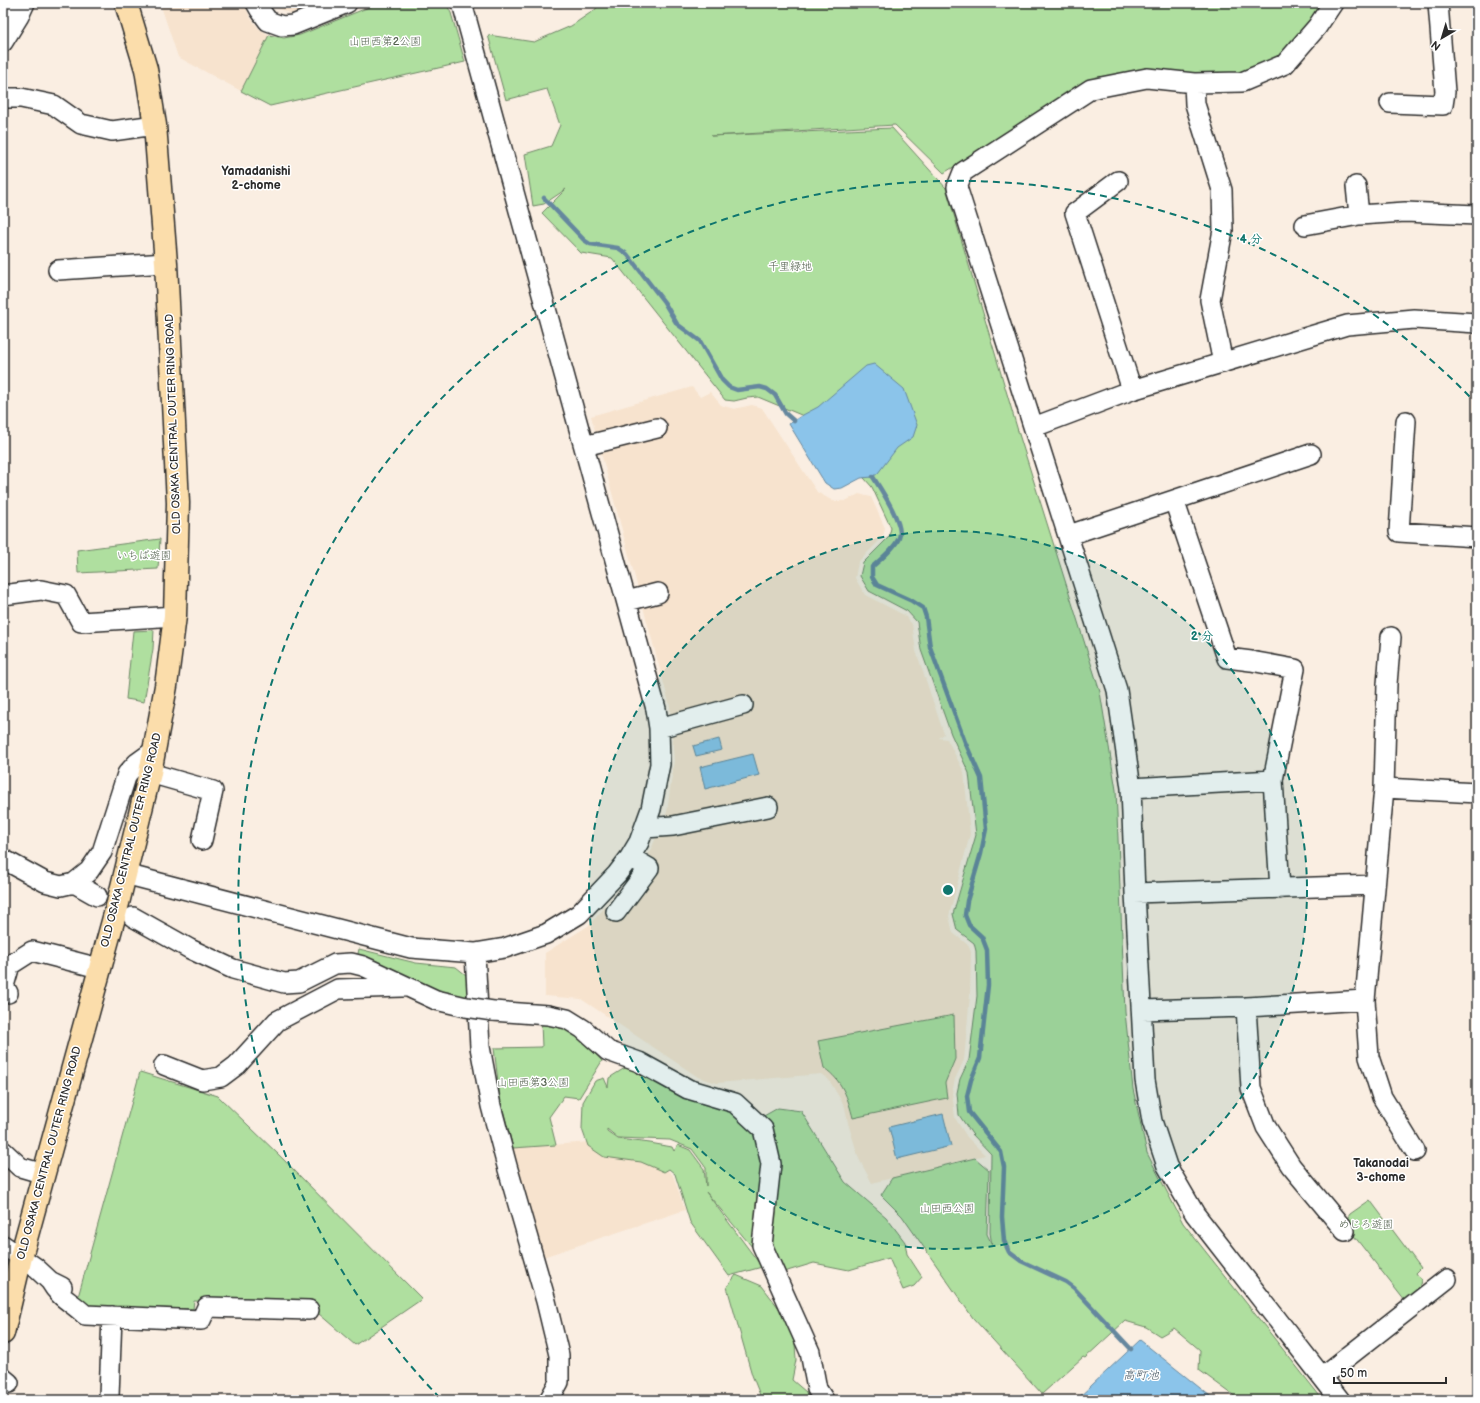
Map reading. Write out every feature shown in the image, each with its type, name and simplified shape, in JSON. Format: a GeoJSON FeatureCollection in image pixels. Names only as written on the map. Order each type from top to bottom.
{"type":"FeatureCollection","features":[{"type":"Feature","properties":{"kind":"main road","name":"OLD OSAKA CENTRAL OUTER RING ROAD"},"geometry":{"type":"LineString","coordinates":[[3,1333],[21,1257],[125,874],[150,773],[166,686],[175,616],[178,503],[166,263],[155,125],[146,69],[126,3]]}},
{"type":"Feature","properties":{"kind":"street"},"geometry":{"type":"LineString","coordinates":[[3,42],[22,9],[4,3]]}},
{"type":"Feature","properties":{"kind":"street"},"geometry":{"type":"LineString","coordinates":[[256,3],[268,21],[282,26],[293,25],[347,3]]}},
{"type":"Feature","properties":{"kind":"street"},"geometry":{"type":"LineString","coordinates":[[125,874],[410,948],[475,953],[505,948],[546,934],[579,914],[630,857],[645,828],[651,809],[660,764],[659,728],[656,708],[462,3]]}},
{"type":"Feature","properties":{"kind":"street"},"geometry":{"type":"LineString","coordinates":[[1334,3],[1317,27],[1285,64],[1242,82],[1194,83],[1147,78],[1091,89],[963,172],[957,187],[1069,535],[1117,690],[1131,788],[1145,1080],[1152,1121],[1167,1166],[1195,1214],[1340,1400]]}},
{"type":"Feature","properties":{"kind":"street"},"geometry":{"type":"LineString","coordinates":[[1390,103],[1442,105],[1445,92],[1438,3]]}},
{"type":"Feature","properties":{"kind":"street"},"geometry":{"type":"LineString","coordinates":[[1194,83],[1195,104],[1222,190],[1222,230],[1210,300],[1223,363]]}},
{"type":"Feature","properties":{"kind":"street"},"geometry":{"type":"LineString","coordinates":[[3,98],[21,98],[54,105],[81,124],[112,131],[155,125]]}},
{"type":"Feature","properties":{"kind":"street"},"geometry":{"type":"LineString","coordinates":[[1118,181],[1075,213],[1132,390]]}},
{"type":"Feature","properties":{"kind":"street"},"geometry":{"type":"LineString","coordinates":[[1356,186],[1359,215]]}},
{"type":"Feature","properties":{"kind":"street"},"geometry":{"type":"LineString","coordinates":[[1305,225],[1359,215],[1405,212],[1477,215]]}},
{"type":"Feature","properties":{"kind":"street"},"geometry":{"type":"LineString","coordinates":[[58,270],[166,263]]}},
{"type":"Feature","properties":{"kind":"street"},"geometry":{"type":"LineString","coordinates":[[1034,428],[1132,390],[1347,324],[1414,319],[1477,324]]}},
{"type":"Feature","properties":{"kind":"street"},"geometry":{"type":"LineString","coordinates":[[1406,421],[1399,532],[1477,537]]}},
{"type":"Feature","properties":{"kind":"street"},"geometry":{"type":"LineString","coordinates":[[584,446],[657,428]]}},
{"type":"Feature","properties":{"kind":"street"},"geometry":{"type":"LineString","coordinates":[[1069,535],[1311,454]]}},
{"type":"Feature","properties":{"kind":"street"},"geometry":{"type":"LineString","coordinates":[[1174,500],[1227,658],[1295,669],[1273,780],[1280,889]]}},
{"type":"Feature","properties":{"kind":"street"},"geometry":{"type":"LineString","coordinates":[[3,595],[41,590],[66,595],[81,622],[175,616]]}},
{"type":"Feature","properties":{"kind":"street"},"geometry":{"type":"LineString","coordinates":[[627,601],[658,593]]}},
{"type":"Feature","properties":{"kind":"street"},"geometry":{"type":"LineString","coordinates":[[1391,637],[1387,684],[1384,788],[1374,885],[1365,1000],[1369,1057],[1382,1097],[1415,1151]]}},
{"type":"Feature","properties":{"kind":"street"},"geometry":{"type":"LineString","coordinates":[[659,728],[743,705]]}},
{"type":"Feature","properties":{"kind":"street"},"geometry":{"type":"LineString","coordinates":[[3,859],[45,882],[61,886],[74,883],[89,871],[102,852],[127,774],[137,763],[155,750]]}},
{"type":"Feature","properties":{"kind":"street"},"geometry":{"type":"LineString","coordinates":[[150,773],[213,791],[202,840]]}},
{"type":"Feature","properties":{"kind":"street"},"geometry":{"type":"LineString","coordinates":[[1131,788],[1273,780]]}},
{"type":"Feature","properties":{"kind":"street"},"geometry":{"type":"LineString","coordinates":[[1384,788],[1477,793]]}},
{"type":"Feature","properties":{"kind":"street"},"geometry":{"type":"LineString","coordinates":[[645,828],[673,826],[768,807]]}},
{"type":"Feature","properties":{"kind":"street"},"geometry":{"type":"LineString","coordinates":[[616,912],[644,876],[648,868],[630,857]]}},
{"type":"Feature","properties":{"kind":"street"},"geometry":{"type":"LineString","coordinates":[[74,883],[97,896]]}},
{"type":"Feature","properties":{"kind":"street"},"geometry":{"type":"LineString","coordinates":[[1135,894],[1374,885]]}},
{"type":"Feature","properties":{"kind":"street"},"geometry":{"type":"LineString","coordinates":[[134,917],[190,949],[233,969],[284,983],[299,982],[335,964],[351,963],[363,966],[436,1000],[492,1011],[548,1015],[567,1019],[583,1029],[608,1051],[639,1062],[688,1088],[735,1103],[763,1129],[771,1164],[762,1245],[810,1352],[817,1390],[824,1400]]}},
{"type":"Feature","properties":{"kind":"street"},"geometry":{"type":"LineString","coordinates":[[8,992],[4,986],[10,965],[32,951],[99,968]]}},
{"type":"Feature","properties":{"kind":"street"},"geometry":{"type":"LineString","coordinates":[[475,953],[480,1047],[491,1106],[546,1301],[559,1355],[559,1382],[549,1400]]}},
{"type":"Feature","properties":{"kind":"street"},"geometry":{"type":"LineString","coordinates":[[164,1065],[202,1080],[221,1077],[237,1065],[277,1021],[338,989],[406,987]]}},
{"type":"Feature","properties":{"kind":"street"},"geometry":{"type":"LineString","coordinates":[[1142,1010],[1246,1007],[1365,1000]]}},
{"type":"Feature","properties":{"kind":"street"},"geometry":{"type":"LineString","coordinates":[[1246,1007],[1251,1088],[1266,1127],[1291,1166],[1345,1231]]}},
{"type":"Feature","properties":{"kind":"street"},"geometry":{"type":"LineString","coordinates":[[3,1151],[20,1166],[44,1174]]}},
{"type":"Feature","properties":{"kind":"street"},"geometry":{"type":"LineString","coordinates":[[3,1245],[35,1267],[50,1281],[56,1292],[85,1315],[201,1320],[207,1307],[309,1310]]}},
{"type":"Feature","properties":{"kind":"street"},"geometry":{"type":"LineString","coordinates":[[1322,1377],[1447,1279]]}},
{"type":"Feature","properties":{"kind":"street"},"geometry":{"type":"LineString","coordinates":[[109,1396],[112,1316]]}},
{"type":"Feature","properties":{"kind":"shaded area"},"geometry":{"type":"Polygon","coordinates":[[[160,3],[244,3],[250,17],[258,28],[269,35],[241,91],[178,57],[160,3]]]}},
{"type":"Feature","properties":{"kind":"shaded area"},"geometry":{"type":"Polygon","coordinates":[[[269,3],[319,3],[292,14],[270,5],[269,3]]]}},
{"type":"Feature","properties":{"kind":"shaded area"},"geometry":{"type":"Polygon","coordinates":[[[692,387],[700,397],[710,392],[721,405],[734,409],[752,405],[762,408],[817,492],[833,501],[845,501],[859,494],[871,497],[885,528],[883,537],[858,562],[855,578],[865,595],[904,615],[912,624],[916,651],[944,734],[939,738],[947,739],[964,772],[970,834],[949,916],[953,933],[968,945],[971,952],[970,995],[964,1060],[955,1079],[952,1093],[955,1118],[967,1137],[985,1155],[872,1183],[859,1159],[848,1123],[845,1107],[829,1080],[821,1074],[717,1083],[698,1077],[581,999],[545,996],[545,953],[588,926],[629,881],[652,847],[667,812],[674,761],[670,706],[591,416],[692,387]]]}},
{"type":"Feature","properties":{"kind":"shaded area"},"geometry":{"type":"Polygon","coordinates":[[[590,1142],[658,1162],[673,1175],[685,1210],[543,1257],[513,1148],[590,1142]]]}},
{"type":"Feature","properties":{"kind":"green space","name":"山田西第2公園"},"geometry":{"type":"Polygon","coordinates":[[[379,3],[446,3],[451,13],[465,62],[270,106],[241,91],[269,35],[284,38],[300,35],[379,3]]]}},
{"type":"Feature","properties":{"kind":"green space","name":"千里緑地"},"geometry":{"type":"Polygon","coordinates":[[[598,3],[1323,3],[1313,19],[1280,58],[1238,75],[1090,80],[944,173],[895,125],[711,136],[892,128],[946,188],[1018,431],[1100,692],[1116,790],[1125,1012],[1133,1089],[1147,1153],[1183,1223],[1323,1400],[1240,1400],[1199,1370],[1200,1350],[1174,1328],[1160,1336],[1146,1327],[1125,1321],[1085,1358],[1083,1357],[1042,1394],[973,1318],[902,1216],[881,1195],[892,1178],[975,1158],[989,1170],[987,1234],[992,1245],[990,1233],[991,1154],[972,1134],[959,1115],[957,1093],[960,1079],[969,1060],[977,996],[976,951],[974,943],[957,930],[953,914],[976,835],[969,773],[951,734],[921,650],[917,622],[907,611],[869,591],[860,576],[863,563],[889,537],[891,528],[872,487],[813,420],[758,397],[734,401],[725,400],[612,258],[581,253],[542,213],[566,189],[544,204],[533,206],[525,154],[551,146],[560,125],[547,89],[506,100],[488,35],[534,42],[571,26],[596,9],[598,3]]]}},
{"type":"Feature","properties":{"kind":"green space","name":"いちば遊園"},"geometry":{"type":"Polygon","coordinates":[[[160,539],[158,569],[78,573],[77,550],[160,539]]]}},
{"type":"Feature","properties":{"kind":"green space"},"geometry":{"type":"Polygon","coordinates":[[[154,630],[153,649],[144,702],[126,699],[133,631],[154,630]]]}},
{"type":"Feature","properties":{"kind":"green space"},"geometry":{"type":"Polygon","coordinates":[[[359,949],[416,963],[456,967],[466,975],[468,999],[450,996],[357,958],[359,949]]]}},
{"type":"Feature","properties":{"kind":"green space"},"geometry":{"type":"Polygon","coordinates":[[[954,1015],[955,1059],[945,1083],[947,1098],[853,1118],[849,1103],[840,1084],[824,1068],[818,1041],[954,1015]]]}},
{"type":"Feature","properties":{"kind":"green space","name":"山田西第3公園"},"geometry":{"type":"Polygon","coordinates":[[[541,1023],[566,1026],[602,1061],[579,1098],[564,1096],[549,1117],[556,1145],[513,1148],[500,1098],[494,1048],[542,1047],[541,1023]]]}},
{"type":"Feature","properties":{"kind":"green space"},"geometry":{"type":"Polygon","coordinates":[[[628,1066],[730,1110],[757,1133],[764,1166],[753,1248],[706,1192],[762,1267],[729,1276],[690,1222],[675,1174],[669,1169],[664,1172],[641,1162],[604,1157],[588,1146],[582,1129],[583,1102],[595,1081],[604,1078],[608,1087],[609,1078],[628,1066]],[[607,1129],[607,1131],[618,1139],[672,1147],[674,1151],[678,1145],[690,1150],[704,1169],[706,1186],[706,1168],[692,1149],[670,1140],[618,1138],[607,1129]]]}},
{"type":"Feature","properties":{"kind":"green space"},"geometry":{"type":"Polygon","coordinates":[[[140,1072],[218,1096],[280,1156],[422,1299],[355,1345],[304,1301],[303,1305],[194,1301],[193,1309],[88,1306],[78,1297],[140,1072]]]}},
{"type":"Feature","properties":{"kind":"green space"},"geometry":{"type":"Polygon","coordinates":[[[778,1108],[801,1111],[845,1182],[886,1217],[905,1242],[907,1254],[922,1277],[914,1286],[903,1290],[889,1258],[849,1270],[814,1263],[784,1272],[768,1244],[762,1117],[778,1108]]]}},
{"type":"Feature","properties":{"kind":"green space","name":"めじろ遊園"},"geometry":{"type":"Polygon","coordinates":[[[1370,1200],[1421,1268],[1416,1273],[1421,1280],[1419,1289],[1405,1301],[1347,1227],[1346,1220],[1350,1214],[1370,1200]]]}},
{"type":"Feature","properties":{"kind":"green space"},"geometry":{"type":"Polygon","coordinates":[[[736,1275],[762,1286],[794,1328],[796,1360],[792,1380],[806,1392],[809,1400],[762,1400],[752,1375],[727,1287],[736,1275]]]}},
{"type":"Feature","properties":{"kind":"water"},"geometry":{"type":"Polygon","coordinates":[[[874,364],[904,389],[917,425],[913,437],[897,448],[878,473],[873,477],[861,478],[842,488],[834,489],[825,483],[789,424],[818,407],[866,366],[874,364]]]}},
{"type":"Feature","properties":{"kind":"water"},"geometry":{"type":"Polygon","coordinates":[[[719,739],[722,750],[696,756],[693,746],[719,739]]]}},
{"type":"Feature","properties":{"kind":"water"},"geometry":{"type":"Polygon","coordinates":[[[753,754],[759,775],[705,789],[700,767],[753,754]]]}},
{"type":"Feature","properties":{"kind":"water"},"geometry":{"type":"Polygon","coordinates":[[[943,1114],[951,1146],[897,1159],[889,1127],[943,1114]]]}},
{"type":"Feature","properties":{"kind":"water","name":"高町池"},"geometry":{"type":"Polygon","coordinates":[[[1140,1340],[1215,1400],[1076,1400],[1140,1340]]]}},
{"type":"Feature","properties":{"kind":"waterway"},"geometry":{"type":"LineString","coordinates":[[544,198],[584,240],[590,244],[618,248],[627,254],[664,302],[677,324],[700,341],[722,380],[729,387],[737,390],[760,387],[767,389],[775,395],[786,414],[794,421]]}},
{"type":"Feature","properties":{"kind":"waterway"},"geometry":{"type":"LineString","coordinates":[[873,477],[891,507],[900,532],[899,538],[894,546],[872,567],[872,577],[877,585],[912,601],[923,608],[926,617],[930,647],[965,742],[981,778],[986,829],[981,853],[967,901],[965,915],[969,925],[982,937],[987,950],[988,985],[980,1058],[971,1080],[967,1096],[969,1112],[1001,1152],[1004,1167],[1002,1217],[1004,1241],[1009,1252],[1021,1261],[1066,1282],[1074,1288],[1131,1349]]}},
{"type":"Feature","properties":{"kind":"district","name":"Yamadanishi 2-chome"},"geometry":{"type":"Point","coordinates":[256,178]}},
{"type":"Feature","properties":{"kind":"district","name":"Takanodai 3-chome"},"geometry":{"type":"Point","coordinates":[1381,1170]}},
{"type":"Feature","properties":{"kind":"park label","name":"山田西公園"},"geometry":{"type":"Point","coordinates":[947,1208]}}]}
